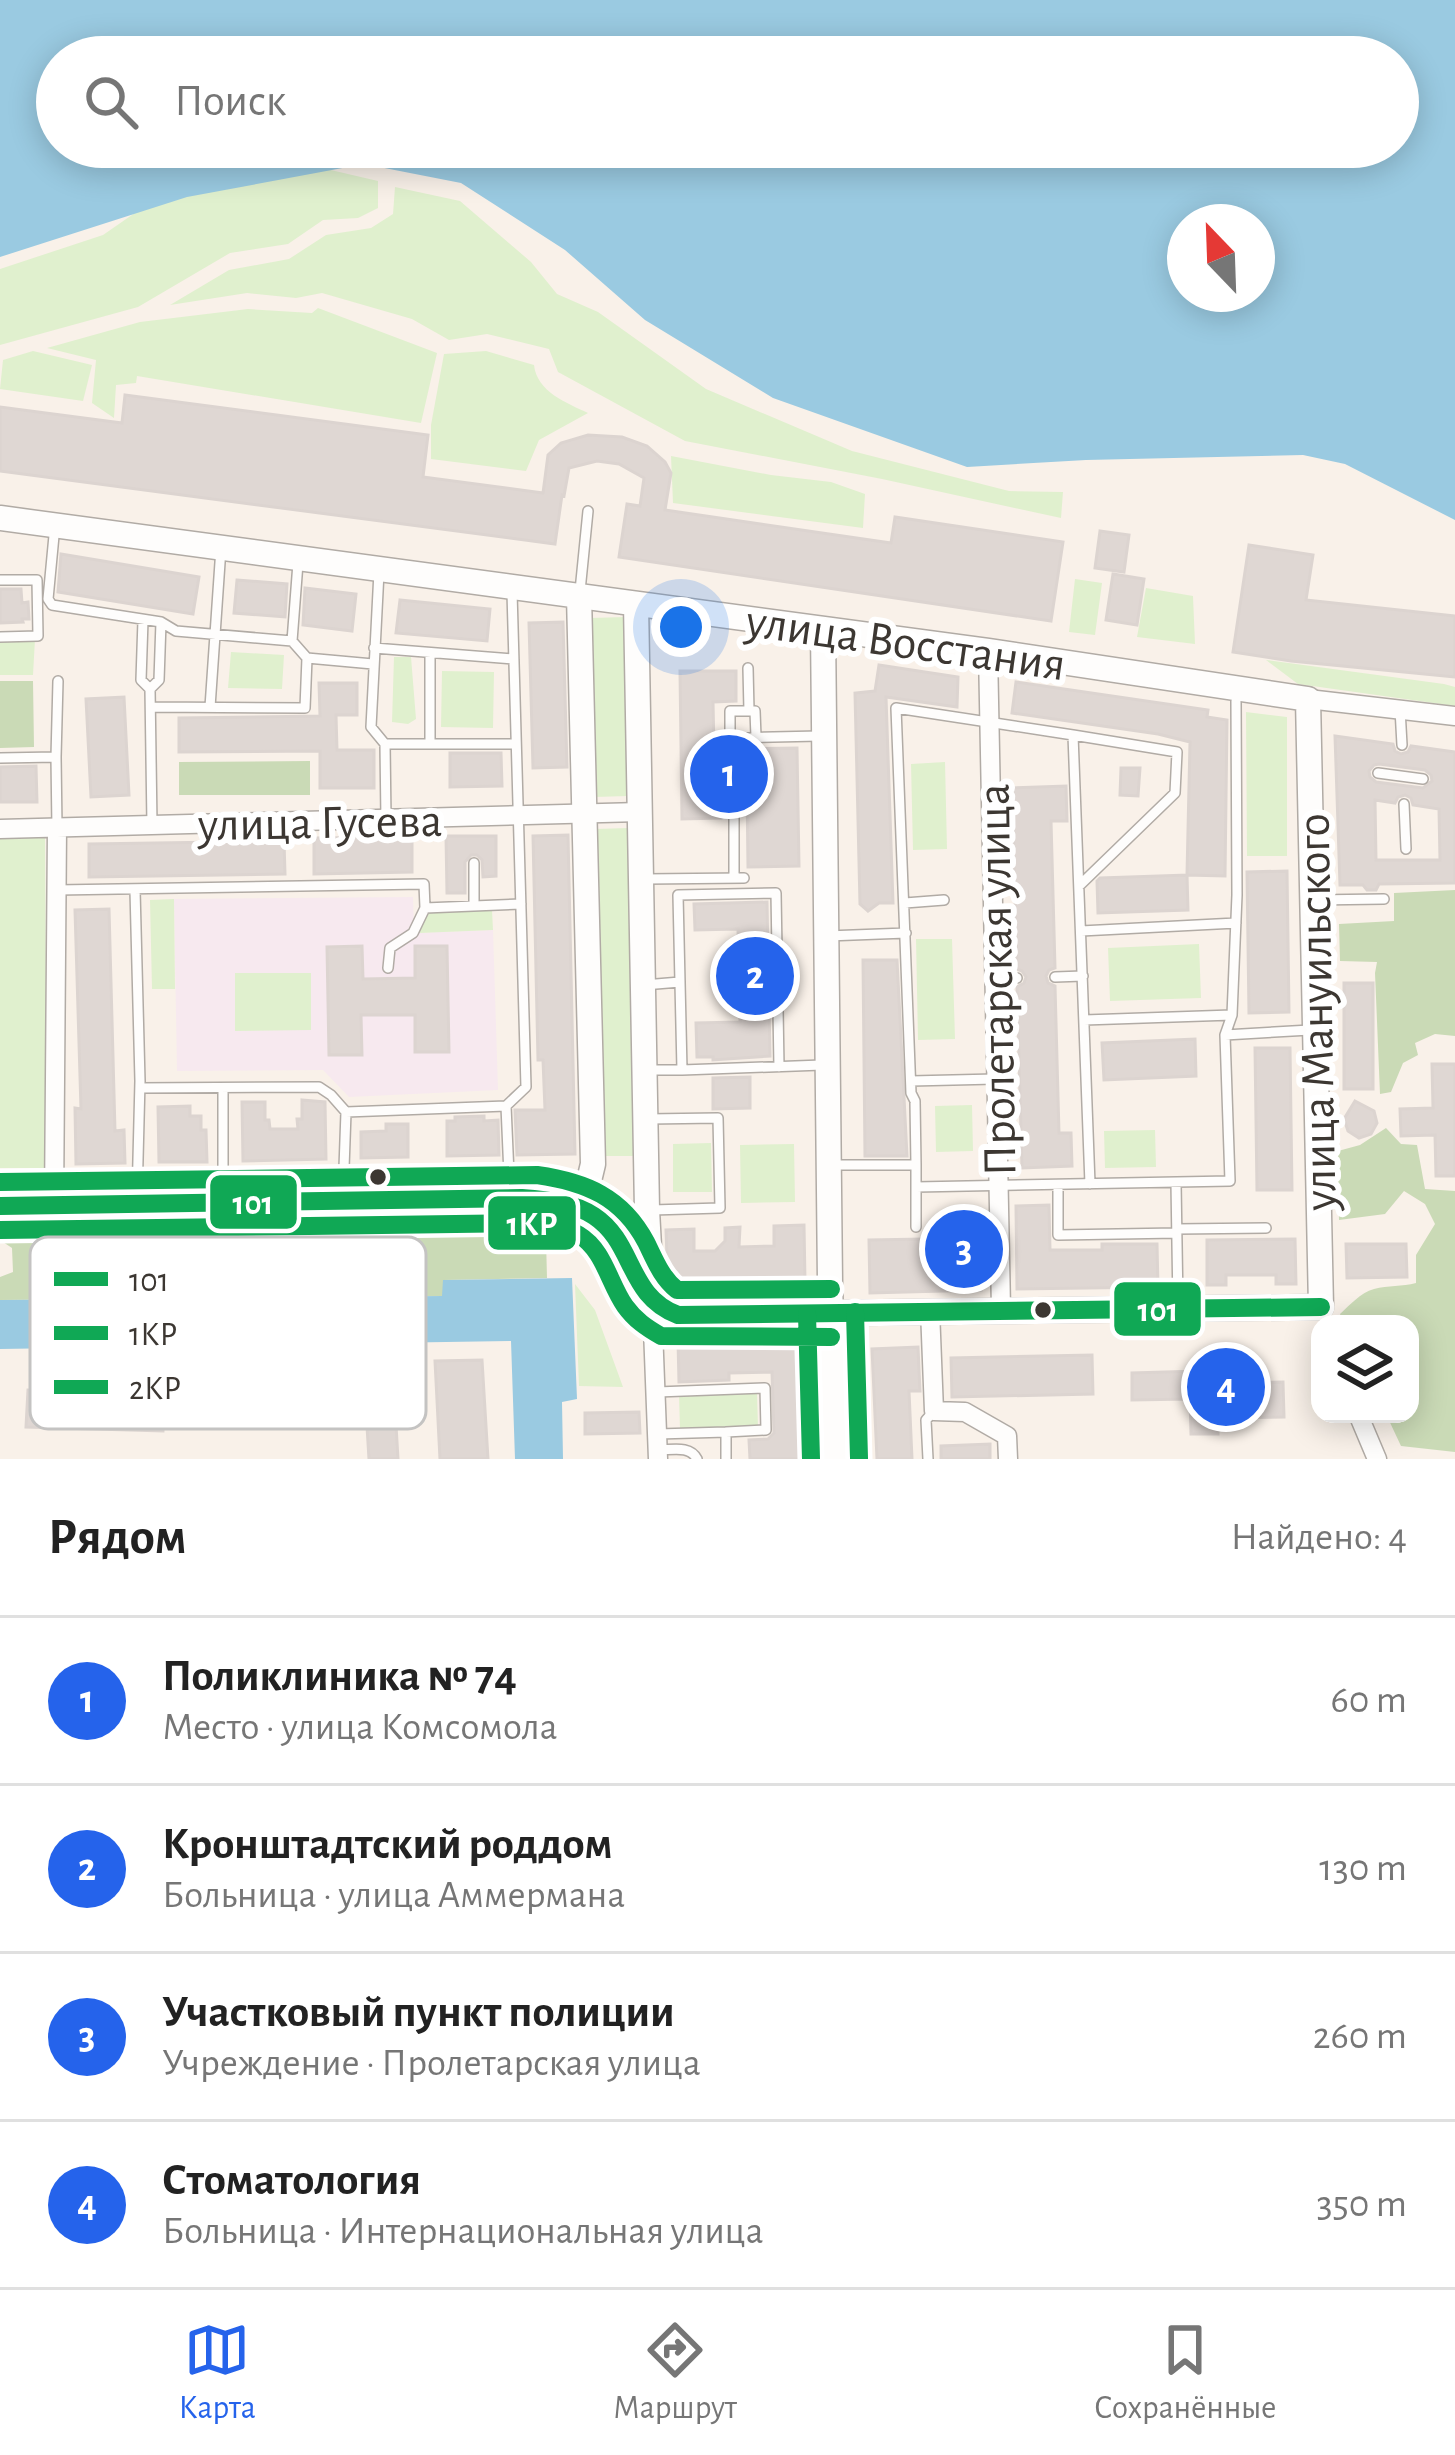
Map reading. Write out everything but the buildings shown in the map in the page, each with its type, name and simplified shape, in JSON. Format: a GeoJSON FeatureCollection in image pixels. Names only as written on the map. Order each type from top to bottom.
{"type":"FeatureCollection","features":[{"type":"Feature","properties":{"kind":"street","name":"улица Восстания"},"geometry":{"type":"LineString","coordinates":[[0,518],[1455,716]]}},
{"type":"Feature","properties":{"kind":"street"},"geometry":{"type":"LineString","coordinates":[[579,596],[593,1164],[582,1210]]}},
{"type":"Feature","properties":{"kind":"street"},"geometry":{"type":"LineString","coordinates":[[636,604],[647,1210],[658,1448]]}},
{"type":"Feature","properties":{"kind":"street"},"geometry":{"type":"LineString","coordinates":[[824,629],[835,1459]]}},
{"type":"Feature","properties":{"kind":"street","name":"Пролетарская улица"},"geometry":{"type":"LineString","coordinates":[[988,651],[1001,1309]]}},
{"type":"Feature","properties":{"kind":"street","name":"улица Мануильского"},"geometry":{"type":"LineString","coordinates":[[1308,699],[1323,1315]]}},
{"type":"Feature","properties":{"kind":"street","name":"улица Гусева"},"geometry":{"type":"LineString","coordinates":[[0,829],[640,812]]}},
{"type":"Feature","properties":{"kind":"street"},"geometry":{"type":"LineString","coordinates":[[54,1205],[57,828]]}},
{"type":"Feature","properties":{"kind":"street"},"geometry":{"type":"LineString","coordinates":[[0,1206],[534,1199],[582,1210],[609,1228],[652,1303],[678,1316],[1001,1309],[1311,1316]]}},
{"type":"Feature","properties":{"kind":"street"},"geometry":{"type":"LineString","coordinates":[[930,1310],[934,1411],[965,1412],[1007,1436],[1008,1459]]}},
{"type":"Feature","properties":{"kind":"street"},"geometry":{"type":"LineString","coordinates":[[1362,1423],[1377,1459]]}},
{"type":"Feature","properties":{"kind":"lane"},"geometry":{"type":"LineString","coordinates":[[579,596],[588,511]]}},
{"type":"Feature","properties":{"kind":"lane"},"geometry":{"type":"LineString","coordinates":[[55,525],[48,598],[52,605],[161,622],[176,631],[292,641],[307,658],[374,664]]}},
{"type":"Feature","properties":{"kind":"lane"},"geometry":{"type":"LineString","coordinates":[[210,707],[221,548]]}},
{"type":"Feature","properties":{"kind":"lane"},"geometry":{"type":"LineString","coordinates":[[292,641],[298,558]]}},
{"type":"Feature","properties":{"kind":"lane"},"geometry":{"type":"LineString","coordinates":[[379,569],[371,727],[385,744],[386,819]]}},
{"type":"Feature","properties":{"kind":"lane"},"geometry":{"type":"LineString","coordinates":[[0,580],[37,580],[38,636],[0,637]]}},
{"type":"Feature","properties":{"kind":"lane"},"geometry":{"type":"LineString","coordinates":[[346,1112],[506,1106],[526,1088],[512,587]]}},
{"type":"Feature","properties":{"kind":"lane"},"geometry":{"type":"LineString","coordinates":[[143,620],[141,680],[150,689],[152,825]]}},
{"type":"Feature","properties":{"kind":"lane"},"geometry":{"type":"LineString","coordinates":[[150,689],[159,680],[161,622]]}},
{"type":"Feature","properties":{"kind":"lane"},"geometry":{"type":"LineString","coordinates":[[374,648],[514,659]]}},
{"type":"Feature","properties":{"kind":"lane"},"geometry":{"type":"LineString","coordinates":[[430,652],[430,744]]}},
{"type":"Feature","properties":{"kind":"lane"},"geometry":{"type":"LineString","coordinates":[[151,707],[304,708],[307,658]]}},
{"type":"Feature","properties":{"kind":"lane"},"geometry":{"type":"LineString","coordinates":[[748,668],[749,711]]}},
{"type":"Feature","properties":{"kind":"lane"},"geometry":{"type":"LineString","coordinates":[[57,828],[58,681]]}},
{"type":"Feature","properties":{"kind":"lane"},"geometry":{"type":"LineString","coordinates":[[916,1187],[1230,1181],[1226,1035],[1232,1015],[1236,923],[1236,700]]}},
{"type":"Feature","properties":{"kind":"lane"},"geometry":{"type":"LineString","coordinates":[[916,1227],[915,1101],[911,1093],[896,708],[1177,752],[1175,793],[1079,886]]}},
{"type":"Feature","properties":{"kind":"lane"},"geometry":{"type":"LineString","coordinates":[[1400,709],[1402,745]]}},
{"type":"Feature","properties":{"kind":"lane"},"geometry":{"type":"LineString","coordinates":[[756,737],[755,711],[730,711],[730,738],[824,736]]}},
{"type":"Feature","properties":{"kind":"lane"},"geometry":{"type":"LineString","coordinates":[[1073,735],[1090,1184]]}},
{"type":"Feature","properties":{"kind":"lane"},"geometry":{"type":"LineString","coordinates":[[385,744],[516,744]]}},
{"type":"Feature","properties":{"kind":"lane"},"geometry":{"type":"LineString","coordinates":[[0,758],[56,757]]}},
{"type":"Feature","properties":{"kind":"lane"},"geometry":{"type":"LineString","coordinates":[[1378,773],[1423,779]]}},
{"type":"Feature","properties":{"kind":"lane"},"geometry":{"type":"LineString","coordinates":[[1405,804],[1406,849]]}},
{"type":"Feature","properties":{"kind":"lane"},"geometry":{"type":"LineString","coordinates":[[641,879],[739,878],[734,808]]}},
{"type":"Feature","properties":{"kind":"lane"},"geometry":{"type":"LineString","coordinates":[[474,863],[474,905]]}},
{"type":"Feature","properties":{"kind":"lane"},"geometry":{"type":"LineString","coordinates":[[57,890],[424,884],[424,908],[413,933],[390,949],[388,968]]}},
{"type":"Feature","properties":{"kind":"lane"},"geometry":{"type":"LineString","coordinates":[[135,890],[140,1088],[137,1204]]}},
{"type":"Feature","properties":{"kind":"lane"},"geometry":{"type":"LineString","coordinates":[[682,1070],[679,895],[776,893],[779,1067]]}},
{"type":"Feature","properties":{"kind":"lane"},"geometry":{"type":"LineString","coordinates":[[1312,900],[1384,899]]}},
{"type":"Feature","properties":{"kind":"lane"},"geometry":{"type":"LineString","coordinates":[[904,903],[944,900]]}},
{"type":"Feature","properties":{"kind":"lane"},"geometry":{"type":"LineString","coordinates":[[424,908],[521,904]]}},
{"type":"Feature","properties":{"kind":"lane"},"geometry":{"type":"LineString","coordinates":[[1081,931],[1236,923]]}},
{"type":"Feature","properties":{"kind":"lane"},"geometry":{"type":"LineString","coordinates":[[826,935],[906,933]]}},
{"type":"Feature","properties":{"kind":"lane"},"geometry":{"type":"LineString","coordinates":[[1055,977],[1083,976]]}},
{"type":"Feature","properties":{"kind":"lane"},"geometry":{"type":"LineString","coordinates":[[994,978],[1017,978]]}},
{"type":"Feature","properties":{"kind":"lane"},"geometry":{"type":"LineString","coordinates":[[643,985],[680,982]]}},
{"type":"Feature","properties":{"kind":"lane"},"geometry":{"type":"LineString","coordinates":[[1084,1020],[1232,1015]]}},
{"type":"Feature","properties":{"kind":"lane"},"geometry":{"type":"LineString","coordinates":[[1226,1035],[1316,1030]]}},
{"type":"Feature","properties":{"kind":"lane"},"geometry":{"type":"LineString","coordinates":[[644,1070],[828,1065]]}},
{"type":"Feature","properties":{"kind":"lane"},"geometry":{"type":"LineString","coordinates":[[911,1081],[996,1079]]}},
{"type":"Feature","properties":{"kind":"lane"},"geometry":{"type":"LineString","coordinates":[[140,1088],[319,1087],[346,1112],[343,1201]]}},
{"type":"Feature","properties":{"kind":"lane"},"geometry":{"type":"LineString","coordinates":[[223,1088],[223,1202]]}},
{"type":"Feature","properties":{"kind":"lane"},"geometry":{"type":"LineString","coordinates":[[506,1106],[510,1198]]}},
{"type":"Feature","properties":{"kind":"lane"},"geometry":{"type":"LineString","coordinates":[[645,1119],[718,1118],[720,1186],[720,1208],[647,1210]]}},
{"type":"Feature","properties":{"kind":"lane"},"geometry":{"type":"LineString","coordinates":[[829,1165],[916,1166]]}},
{"type":"Feature","properties":{"kind":"lane"},"geometry":{"type":"LineString","coordinates":[[1176,1183],[1178,1310]]}},
{"type":"Feature","properties":{"kind":"lane"},"geometry":{"type":"LineString","coordinates":[[1058,1185],[1058,1235],[1266,1228]]}},
{"type":"Feature","properties":{"kind":"lane"},"geometry":{"type":"LineString","coordinates":[[656,1392],[765,1388],[766,1430],[726,1432],[658,1448]]}},
{"type":"Feature","properties":{"kind":"lane"},"geometry":{"type":"LineString","coordinates":[[928,1459],[926,1420],[934,1411]]}},
{"type":"Feature","properties":{"kind":"lane"},"geometry":{"type":"LineString","coordinates":[[726,1432],[727,1459]]}},
{"type":"Feature","properties":{"kind":"lane"},"geometry":{"type":"LineString","coordinates":[[658,1448],[686,1449],[697,1459]]}},
{"type":"Feature","properties":{"kind":"shaded area"},"geometry":{"type":"Polygon","coordinates":[[[413,897],[414,933],[493,930],[498,1090],[349,1097],[323,1070],[177,1071],[174,899],[413,897]]]}},
{"type":"Feature","properties":{"kind":"green space"},"geometry":{"type":"Polygon","coordinates":[[[284,168],[322,168],[378,181],[378,208],[358,218],[323,220],[288,244],[230,253],[138,307],[0,345],[0,269],[103,235],[168,190],[284,168]]]}},
{"type":"Feature","properties":{"kind":"green space"},"geometry":{"type":"Polygon","coordinates":[[[395,187],[460,201],[531,262],[557,294],[598,312],[706,389],[852,451],[1009,491],[1063,492],[1061,518],[685,441],[558,372],[549,349],[487,334],[449,340],[412,319],[322,293],[296,298],[247,293],[170,305],[229,270],[289,259],[326,235],[371,228],[393,214],[395,187]]]}},
{"type":"Feature","properties":{"kind":"green space"},"geometry":{"type":"Polygon","coordinates":[[[318,308],[437,353],[421,423],[137,376],[136,383],[116,385],[114,418],[92,403],[96,360],[47,348],[140,322],[248,309],[312,313],[318,308]]]}},
{"type":"Feature","properties":{"kind":"green space"},"geometry":{"type":"Polygon","coordinates":[[[33,351],[92,365],[83,401],[0,389],[3,360],[33,351]]]}},
{"type":"Feature","properties":{"kind":"green space"},"geometry":{"type":"Polygon","coordinates":[[[486,351],[534,365],[547,389],[588,413],[539,440],[526,471],[431,459],[431,425],[444,354],[486,351]]]}},
{"type":"Feature","properties":{"kind":"green space"},"geometry":{"type":"Polygon","coordinates":[[[671,456],[831,482],[865,494],[863,528],[673,503],[671,456]]]}},
{"type":"Feature","properties":{"kind":"green space"},"geometry":{"type":"Polygon","coordinates":[[[1075,579],[1102,583],[1095,635],[1069,632],[1075,579]]]}},
{"type":"Feature","properties":{"kind":"green space"},"geometry":{"type":"Polygon","coordinates":[[[1146,588],[1193,596],[1195,644],[1137,637],[1146,588]]]}},
{"type":"Feature","properties":{"kind":"green space"},"geometry":{"type":"Polygon","coordinates":[[[625,617],[628,796],[594,797],[591,618],[625,617]]]}},
{"type":"Feature","properties":{"kind":"green space"},"geometry":{"type":"Polygon","coordinates":[[[0,631],[35,639],[33,675],[0,675],[0,631]]]}},
{"type":"Feature","properties":{"kind":"green space"},"geometry":{"type":"Polygon","coordinates":[[[231,652],[284,655],[282,689],[228,688],[231,652]]]}},
{"type":"Feature","properties":{"kind":"green space"},"geometry":{"type":"Polygon","coordinates":[[[394,657],[411,657],[416,719],[408,724],[392,722],[394,657]]]}},
{"type":"Feature","properties":{"kind":"green space"},"geometry":{"type":"Polygon","coordinates":[[[1266,660],[1444,684],[1455,687],[1455,706],[1298,684],[1266,660]]]}},
{"type":"Feature","properties":{"kind":"green space"},"geometry":{"type":"Polygon","coordinates":[[[442,671],[494,672],[493,728],[441,727],[442,671]]]}},
{"type":"Feature","properties":{"kind":"green space"},"geometry":{"type":"Polygon","coordinates":[[[0,681],[33,681],[34,747],[0,748],[0,681]]]}},
{"type":"Feature","properties":{"kind":"green space"},"geometry":{"type":"Polygon","coordinates":[[[1246,712],[1287,717],[1287,856],[1247,856],[1246,712]]]}},
{"type":"Feature","properties":{"kind":"green space"},"geometry":{"type":"Polygon","coordinates":[[[310,761],[310,795],[179,795],[179,762],[310,761]]]}},
{"type":"Feature","properties":{"kind":"green space"},"geometry":{"type":"Polygon","coordinates":[[[945,762],[947,849],[913,850],[911,764],[945,762]]]}},
{"type":"Feature","properties":{"kind":"green space"},"geometry":{"type":"Polygon","coordinates":[[[629,828],[635,1156],[600,1156],[595,829],[629,828]]]}},
{"type":"Feature","properties":{"kind":"green space"},"geometry":{"type":"Polygon","coordinates":[[[45,836],[47,1168],[0,1168],[0,839],[45,836]]]}},
{"type":"Feature","properties":{"kind":"green space"},"geometry":{"type":"Polygon","coordinates":[[[1455,890],[1455,1036],[1435,1034],[1415,1043],[1418,1055],[1403,1063],[1391,1092],[1380,1094],[1377,962],[1340,961],[1339,924],[1394,921],[1394,893],[1455,890]]]}},
{"type":"Feature","properties":{"kind":"green space"},"geometry":{"type":"Polygon","coordinates":[[[174,899],[175,989],[152,989],[150,900],[174,899]]]}},
{"type":"Feature","properties":{"kind":"green space"},"geometry":{"type":"Polygon","coordinates":[[[492,910],[493,930],[419,933],[428,913],[492,910]]]}},
{"type":"Feature","properties":{"kind":"green space"},"geometry":{"type":"Polygon","coordinates":[[[916,939],[952,939],[955,1039],[918,1040],[916,939]]]}},
{"type":"Feature","properties":{"kind":"green space"},"geometry":{"type":"Polygon","coordinates":[[[1199,944],[1201,998],[1110,1001],[1108,948],[1199,944]]]}},
{"type":"Feature","properties":{"kind":"green space"},"geometry":{"type":"Polygon","coordinates":[[[235,973],[311,973],[311,1030],[235,1031],[235,973]]]}},
{"type":"Feature","properties":{"kind":"green space"},"geometry":{"type":"Polygon","coordinates":[[[972,1105],[973,1151],[936,1152],[935,1106],[972,1105]]]}},
{"type":"Feature","properties":{"kind":"green space"},"geometry":{"type":"Polygon","coordinates":[[[1386,1128],[1401,1144],[1417,1145],[1425,1189],[1455,1191],[1455,1452],[1401,1446],[1390,1423],[1419,1423],[1419,1315],[1340,1314],[1369,1291],[1416,1283],[1416,1255],[1435,1224],[1425,1204],[1404,1191],[1385,1214],[1339,1220],[1338,1151],[1360,1145],[1386,1128]]]}},
{"type":"Feature","properties":{"kind":"green space"},"geometry":{"type":"Polygon","coordinates":[[[1155,1130],[1156,1167],[1105,1168],[1104,1131],[1155,1130]]]}},
{"type":"Feature","properties":{"kind":"green space"},"geometry":{"type":"Polygon","coordinates":[[[711,1143],[712,1192],[673,1192],[673,1144],[711,1143]]]}},
{"type":"Feature","properties":{"kind":"green space"},"geometry":{"type":"Polygon","coordinates":[[[794,1144],[795,1202],[741,1203],[740,1145],[794,1144]]]}},
{"type":"Feature","properties":{"kind":"green space"},"geometry":{"type":"Polygon","coordinates":[[[490,1223],[492,1239],[546,1239],[547,1278],[444,1280],[443,1296],[426,1296],[426,1237],[30,1237],[30,1300],[0,1300],[0,1277],[13,1272],[12,1248],[0,1240],[0,1233],[490,1223]]]}},
{"type":"Feature","properties":{"kind":"green space"},"geometry":{"type":"Polygon","coordinates":[[[575,1284],[595,1310],[623,1387],[579,1386],[575,1284]]]}},
{"type":"Feature","properties":{"kind":"green space"},"geometry":{"type":"Polygon","coordinates":[[[757,1393],[758,1427],[680,1429],[679,1395],[757,1393]]]}},
{"type":"Feature","properties":{"kind":"water"},"geometry":{"type":"Polygon","coordinates":[[[0,0],[1455,0],[1455,520],[1345,464],[1303,455],[967,467],[773,398],[645,320],[565,250],[461,183],[384,168],[1419,168],[1419,36],[36,36],[36,168],[343,168],[187,197],[0,257],[0,0]]]}},
{"type":"Feature","properties":{"kind":"water"},"geometry":{"type":"Polygon","coordinates":[[[572,1278],[577,1399],[562,1402],[563,1459],[515,1459],[511,1341],[426,1342],[426,1296],[442,1296],[443,1280],[572,1278]]]}},
{"type":"Feature","properties":{"kind":"water"},"geometry":{"type":"Polygon","coordinates":[[[0,1300],[30,1300],[30,1349],[0,1349],[0,1300]]]}},
{"type":"Feature","properties":{"kind":"transit line","name":"2КР"},"geometry":{"type":"LineString","coordinates":[[0,1182],[537,1175],[587,1187],[614,1203],[636,1226],[677,1290],[831,1289]]}},
{"type":"Feature","properties":{"kind":"transit line","name":"101"},"geometry":{"type":"LineString","coordinates":[[0,1206],[550,1201],[586,1211],[607,1227],[649,1295],[678,1315],[1321,1307]]}},
{"type":"Feature","properties":{"kind":"transit line","name":"1КР"},"geometry":{"type":"LineString","coordinates":[[0,1230],[533,1223],[568,1230],[587,1241],[629,1311],[661,1336],[831,1337]]}},
{"type":"Feature","properties":{"kind":"transit line","name":"2КР"},"geometry":{"type":"LineString","coordinates":[[855,1312],[859,1458]]}},
{"type":"Feature","properties":{"kind":"transit line","name":"1КР"},"geometry":{"type":"LineString","coordinates":[[807,1314],[811,1459]]}},
{"type":"Feature","properties":{"kind":"place","name":"Поликлиника № 74"},"geometry":{"type":"Point","coordinates":[729,774]}},
{"type":"Feature","properties":{"kind":"place","name":"Кронштадтский роддом"},"geometry":{"type":"Point","coordinates":[755,976]}},
{"type":"Feature","properties":{"kind":"place","name":"Участковый пункт полиции"},"geometry":{"type":"Point","coordinates":[964,1249]}},
{"type":"Feature","properties":{"kind":"place","name":"Стоматология"},"geometry":{"type":"Point","coordinates":[1226,1387]}}]}
